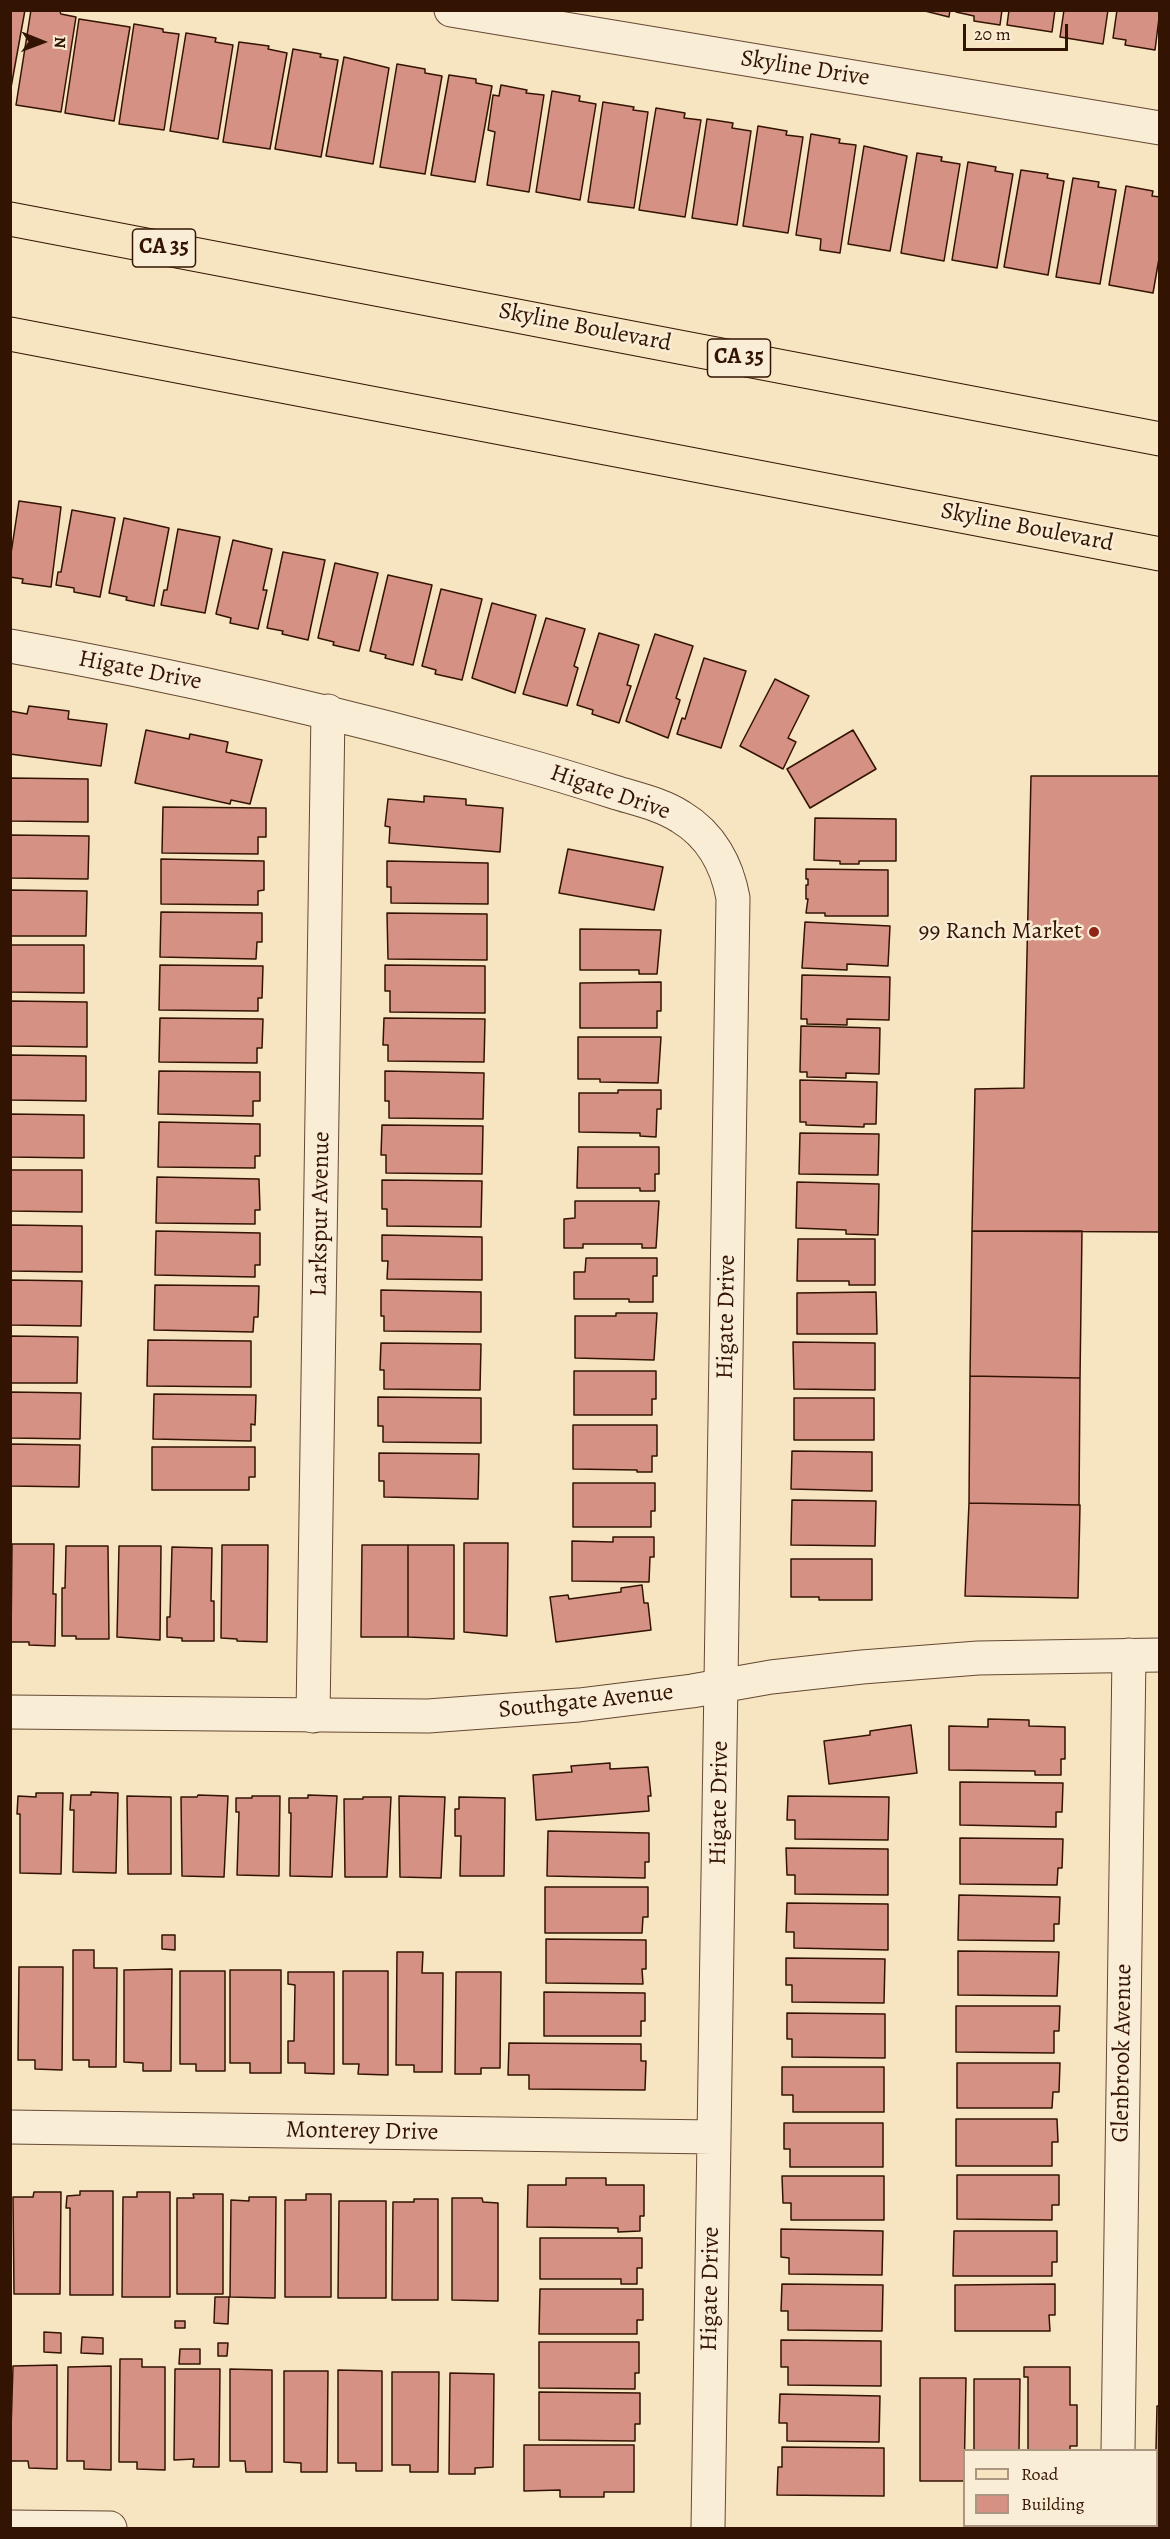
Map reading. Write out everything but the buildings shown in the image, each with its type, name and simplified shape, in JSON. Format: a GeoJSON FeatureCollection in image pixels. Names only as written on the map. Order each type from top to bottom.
{"type":"FeatureCollection","features":[{"type":"Feature","properties":{"kind":"main road","name":"Skyline Boulevard"},"geometry":{"type":"LineString","coordinates":[[10,219],[1160,439]]}},
{"type":"Feature","properties":{"kind":"main road","name":"Skyline Boulevard"},"geometry":{"type":"LineString","coordinates":[[10,334],[1160,554]]}},
{"type":"Feature","properties":{"kind":"street","name":"Skyline Drive"},"geometry":{"type":"LineString","coordinates":[[451,10],[1160,128]]}},
{"type":"Feature","properties":{"kind":"street","name":"Higate Drive"},"geometry":{"type":"LineString","coordinates":[[10,646],[144,671],[328,711],[549,772],[664,808],[681,817],[704,836],[717,853],[727,874],[733,898],[708,2529]]}},
{"type":"Feature","properties":{"kind":"street","name":"Larkspur Avenue"},"geometry":{"type":"LineString","coordinates":[[314,1716],[328,711]]}},
{"type":"Feature","properties":{"kind":"street","name":"Southgate Avenue"},"geometry":{"type":"LineString","coordinates":[[10,1712],[428,1716],[616,1701],[794,1674],[937,1661],[1144,1655]]}},
{"type":"Feature","properties":{"kind":"street","name":"Glenbrook Avenue"},"geometry":{"type":"LineString","coordinates":[[1118,2449],[1144,1655]]}},
{"type":"Feature","properties":{"kind":"street","name":"Monterey Drive"},"geometry":{"type":"LineString","coordinates":[[10,2127],[713,2137]]}},
{"type":"Feature","properties":{"kind":"street"},"geometry":{"type":"LineString","coordinates":[[10,2527],[110,2529]]}},
{"type":"Feature","properties":{"kind":"place","name":"99 Ranch Market"},"geometry":{"type":"Point","coordinates":[1094,932]}}]}
